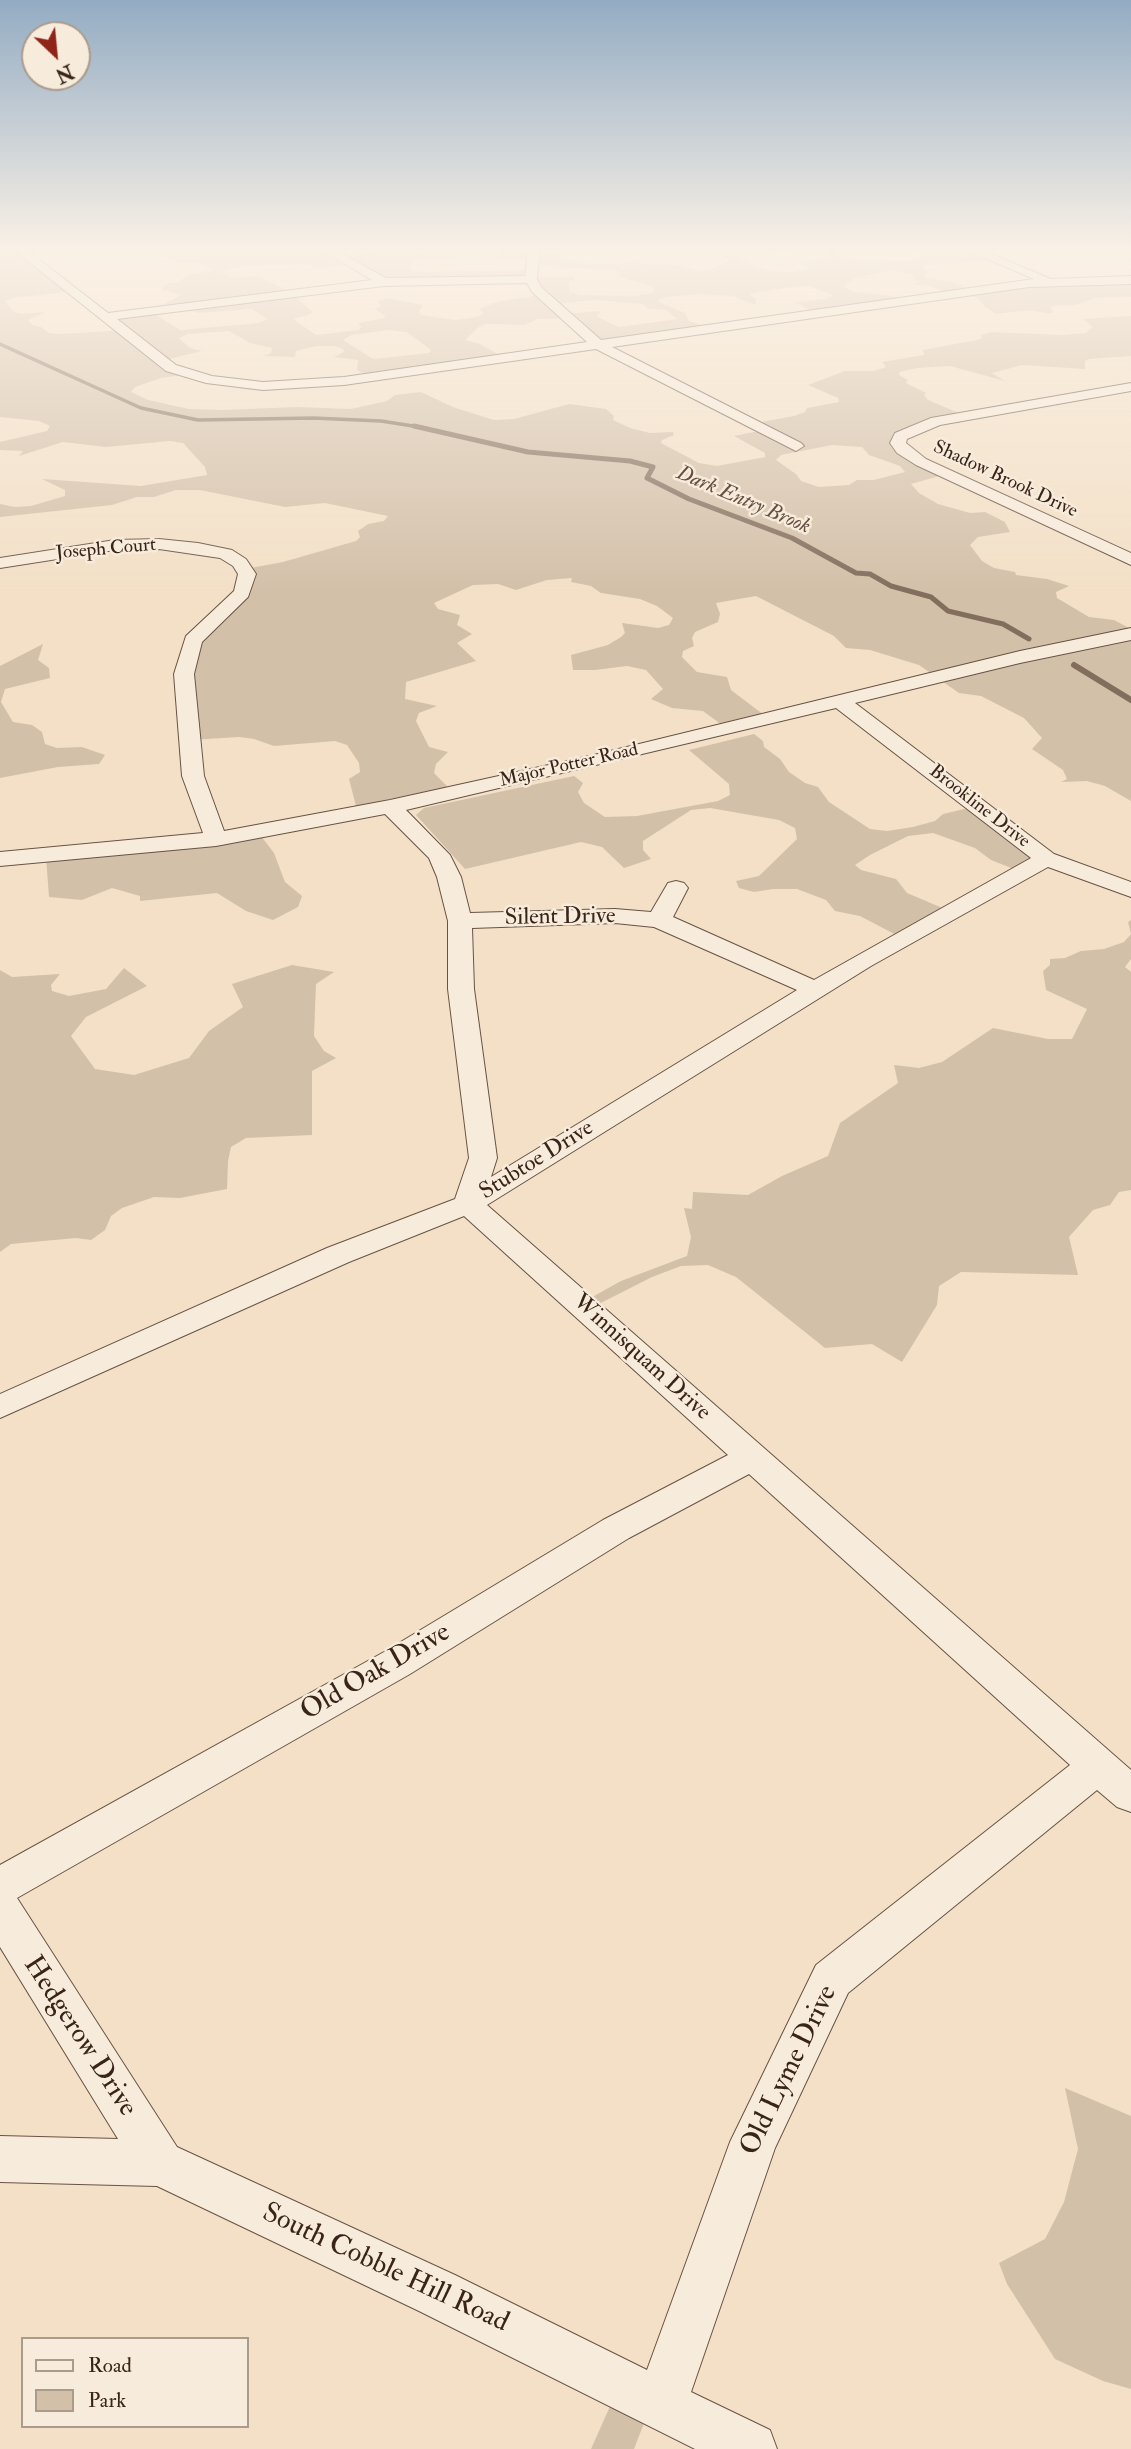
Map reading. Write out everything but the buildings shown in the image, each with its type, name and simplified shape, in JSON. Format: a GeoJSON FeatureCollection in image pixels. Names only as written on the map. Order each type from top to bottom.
{"type":"FeatureCollection","features":[{"type":"Feature","properties":{"kind":"street"},"geometry":{"type":"LineString","coordinates":[[168,364],[181,372],[226,383],[263,386],[344,381],[462,364]]}},
{"type":"Feature","properties":{"kind":"street"},"geometry":{"type":"LineString","coordinates":[[636,364],[796,446]]}},
{"type":"Feature","properties":{"kind":"street","name":"Shadow Brook Drive"},"geometry":{"type":"LineString","coordinates":[[1131,387],[936,421],[900,436],[898,443],[902,450],[921,462],[1131,560]]}},
{"type":"Feature","properties":{"kind":"street","name":"Joseph Court"},"geometry":{"type":"LineString","coordinates":[[0,563],[115,545],[159,544],[226,554],[240,564],[247,574],[242,593],[193,640],[184,674],[193,776],[216,839]]}},
{"type":"Feature","properties":{"kind":"street","name":"Major Potter Road"},"geometry":{"type":"LineString","coordinates":[[0,859],[216,839],[390,807],[1020,657],[1131,634]]}},
{"type":"Feature","properties":{"kind":"street","name":"Brookline Drive"},"geometry":{"type":"LineString","coordinates":[[839,701],[1046,859],[1131,890]]}},
{"type":"Feature","properties":{"kind":"street"},"geometry":{"type":"LineString","coordinates":[[390,807],[439,855],[449,877],[460,921],[461,989],[483,1157],[468,1204]]}},
{"type":"Feature","properties":{"kind":"street","name":"Stubtoe Drive"},"geometry":{"type":"LineString","coordinates":[[0,1407],[338,1255],[468,1204],[862,961],[1046,859]]}},
{"type":"Feature","properties":{"kind":"street"},"geometry":{"type":"LineString","coordinates":[[659,920],[676,888]]}},
{"type":"Feature","properties":{"kind":"street","name":"Silent Drive"},"geometry":{"type":"LineString","coordinates":[[460,921],[615,916],[659,920],[817,990]]}},
{"type":"Feature","properties":{"kind":"street","name":"Winnisquam Drive"},"geometry":{"type":"LineString","coordinates":[[468,1204],[1131,1795]]}},
{"type":"Feature","properties":{"kind":"street","name":"Old Oak Drive"},"geometry":{"type":"LineString","coordinates":[[0,1886],[397,1663],[616,1529],[751,1458]]}},
{"type":"Feature","properties":{"kind":"street","name":"Old Lyme Drive"},"geometry":{"type":"LineString","coordinates":[[661,2403],[753,2142],[832,1979],[1098,1766]]}},
{"type":"Feature","properties":{"kind":"street","name":"Hedgerow Drive"},"geometry":{"type":"LineString","coordinates":[[0,1909],[160,2163]]}},
{"type":"Feature","properties":{"kind":"street","name":"South Cobble Hill Road"},"geometry":{"type":"LineString","coordinates":[[0,2159],[160,2163],[437,2293],[751,2449]]}},
{"type":"Feature","properties":{"kind":"green space"},"geometry":{"type":"Polygon","coordinates":[[[0,364],[173,364],[190,374],[161,378],[135,387],[131,392],[148,400],[189,409],[351,409],[387,401],[395,395],[421,392],[453,407],[494,420],[514,419],[569,404],[606,409],[614,416],[613,420],[630,428],[650,433],[673,432],[674,435],[661,443],[699,463],[717,466],[765,457],[765,453],[734,436],[764,430],[755,423],[794,416],[805,412],[807,408],[839,402],[838,398],[808,385],[845,371],[874,371],[886,367],[884,364],[1085,364],[1085,369],[1022,365],[992,373],[1005,381],[950,366],[900,372],[899,375],[908,380],[906,383],[926,393],[924,395],[928,400],[961,414],[919,423],[903,432],[903,444],[908,452],[950,473],[911,484],[919,493],[938,504],[970,513],[985,512],[1005,522],[1010,532],[978,537],[970,545],[982,561],[994,568],[1015,572],[1016,575],[1047,579],[1069,586],[1056,592],[1057,598],[1089,617],[1114,620],[1131,629],[1131,801],[1105,786],[1087,781],[1061,782],[1067,779],[1063,770],[1032,749],[1042,738],[1024,718],[981,696],[959,693],[919,665],[870,650],[846,648],[834,636],[756,596],[716,603],[720,614],[718,622],[695,632],[692,638],[694,646],[683,651],[682,657],[697,672],[727,677],[731,690],[764,715],[722,725],[703,711],[672,708],[651,699],[663,689],[646,670],[627,666],[573,670],[571,655],[608,645],[621,637],[625,633],[622,623],[658,628],[669,625],[673,618],[657,606],[640,599],[601,593],[591,586],[571,582],[572,578],[547,580],[516,590],[498,584],[473,585],[434,603],[438,609],[460,615],[457,625],[472,634],[457,643],[476,661],[406,682],[405,699],[437,706],[419,713],[416,721],[429,747],[448,752],[436,764],[434,773],[448,787],[356,806],[349,779],[360,772],[359,763],[347,745],[335,741],[274,746],[239,737],[191,740],[192,645],[242,596],[245,569],[283,562],[356,541],[360,537],[358,531],[368,524],[384,521],[388,516],[325,503],[285,507],[200,490],[176,490],[112,505],[0,517],[0,504],[31,506],[65,496],[65,490],[42,479],[141,486],[207,475],[205,467],[183,443],[170,441],[106,447],[63,442],[19,456],[23,451],[0,450],[0,442],[47,431],[50,426],[39,421],[0,417],[0,364]],[[832,445],[781,455],[776,460],[796,474],[801,481],[819,487],[849,485],[857,480],[874,480],[905,472],[900,466],[869,455],[862,447],[832,445]]]}},
{"type":"Feature","properties":{"kind":"green space"},"geometry":{"type":"Polygon","coordinates":[[[358,364],[451,364],[367,376],[357,370],[358,364]]]}},
{"type":"Feature","properties":{"kind":"green space"},"geometry":{"type":"Polygon","coordinates":[[[43,644],[38,660],[49,668],[50,678],[5,689],[1,702],[13,722],[32,725],[42,732],[45,744],[57,748],[82,747],[105,755],[99,764],[58,767],[0,778],[0,666],[43,644]]]}},
{"type":"Feature","properties":{"kind":"green space"},"geometry":{"type":"Polygon","coordinates":[[[754,734],[763,741],[764,747],[780,759],[789,772],[805,783],[818,787],[829,802],[870,829],[887,831],[913,827],[935,821],[943,814],[977,806],[1047,858],[1019,871],[991,860],[975,848],[933,833],[908,836],[870,855],[855,865],[861,870],[896,879],[907,893],[952,912],[902,938],[860,916],[835,911],[826,900],[797,889],[754,892],[739,888],[736,881],[759,876],[797,839],[795,828],[779,820],[710,808],[691,810],[643,841],[643,850],[651,859],[624,868],[602,847],[581,842],[465,869],[416,815],[424,808],[574,776],[583,783],[578,792],[584,803],[605,817],[637,816],[718,801],[730,795],[729,784],[689,750],[754,734]]]}},
{"type":"Feature","properties":{"kind":"green space"},"geometry":{"type":"Polygon","coordinates":[[[258,832],[274,853],[285,882],[302,896],[298,907],[273,920],[246,911],[217,893],[140,901],[140,896],[112,888],[82,900],[49,897],[46,857],[258,832]]]}},
{"type":"Feature","properties":{"kind":"green space"},"geometry":{"type":"Polygon","coordinates":[[[1131,934],[1131,959],[1125,967],[1131,972],[1131,1190],[1119,1192],[1110,1205],[1093,1210],[1069,1237],[1078,1275],[961,1272],[939,1286],[937,1305],[902,1362],[872,1344],[825,1348],[736,1277],[708,1265],[681,1266],[652,1277],[589,1309],[585,1301],[621,1281],[687,1256],[691,1237],[684,1208],[692,1209],[693,1192],[748,1195],[782,1176],[828,1156],[840,1123],[898,1083],[894,1065],[919,1068],[942,1062],[993,1028],[1048,1039],[1072,1039],[1087,1009],[1046,990],[1043,971],[1050,965],[1050,959],[1065,958],[1081,951],[1104,949],[1124,942],[1131,934]]]}},
{"type":"Feature","properties":{"kind":"green space"},"geometry":{"type":"Polygon","coordinates":[[[292,965],[334,972],[316,984],[314,1036],[324,1051],[336,1058],[312,1071],[312,1135],[246,1138],[231,1147],[227,1189],[180,1198],[154,1197],[122,1208],[111,1216],[105,1230],[91,1240],[76,1238],[11,1244],[0,1252],[0,970],[12,977],[60,974],[51,985],[52,991],[69,996],[106,989],[124,968],[147,986],[86,1017],[71,1036],[95,1069],[134,1075],[189,1058],[209,1031],[243,1007],[232,984],[292,965]]]}},
{"type":"Feature","properties":{"kind":"green space"},"geometry":{"type":"Polygon","coordinates":[[[1065,2088],[1131,2116],[1131,2389],[1103,2381],[1055,2359],[1007,2284],[999,2263],[1045,2239],[1064,2202],[1078,2149],[1065,2088]]]}},
{"type":"Feature","properties":{"kind":"green space"},"geometry":{"type":"Polygon","coordinates":[[[619,2386],[651,2405],[634,2449],[591,2449],[619,2386]]]}},
{"type":"Feature","properties":{"kind":"waterway","name":"Dark Entry Brook"},"geometry":{"type":"LineString","coordinates":[[45,364],[141,408],[198,420],[313,418],[381,421],[416,426]]}},
{"type":"Feature","properties":{"kind":"waterway","name":"Dark Entry Brook"},"geometry":{"type":"LineString","coordinates":[[416,426],[426,428]]}},
{"type":"Feature","properties":{"kind":"waterway","name":"Dark Entry Brook"},"geometry":{"type":"LineString","coordinates":[[416,426],[528,452],[630,461],[653,467],[647,478],[689,499],[792,538],[856,573],[870,574],[891,586],[931,597],[948,611],[1003,624],[1029,639]]}},
{"type":"Feature","properties":{"kind":"waterway","name":"Dark Entry Brook"},"geometry":{"type":"LineString","coordinates":[[1074,665],[1131,700]]}}]}
